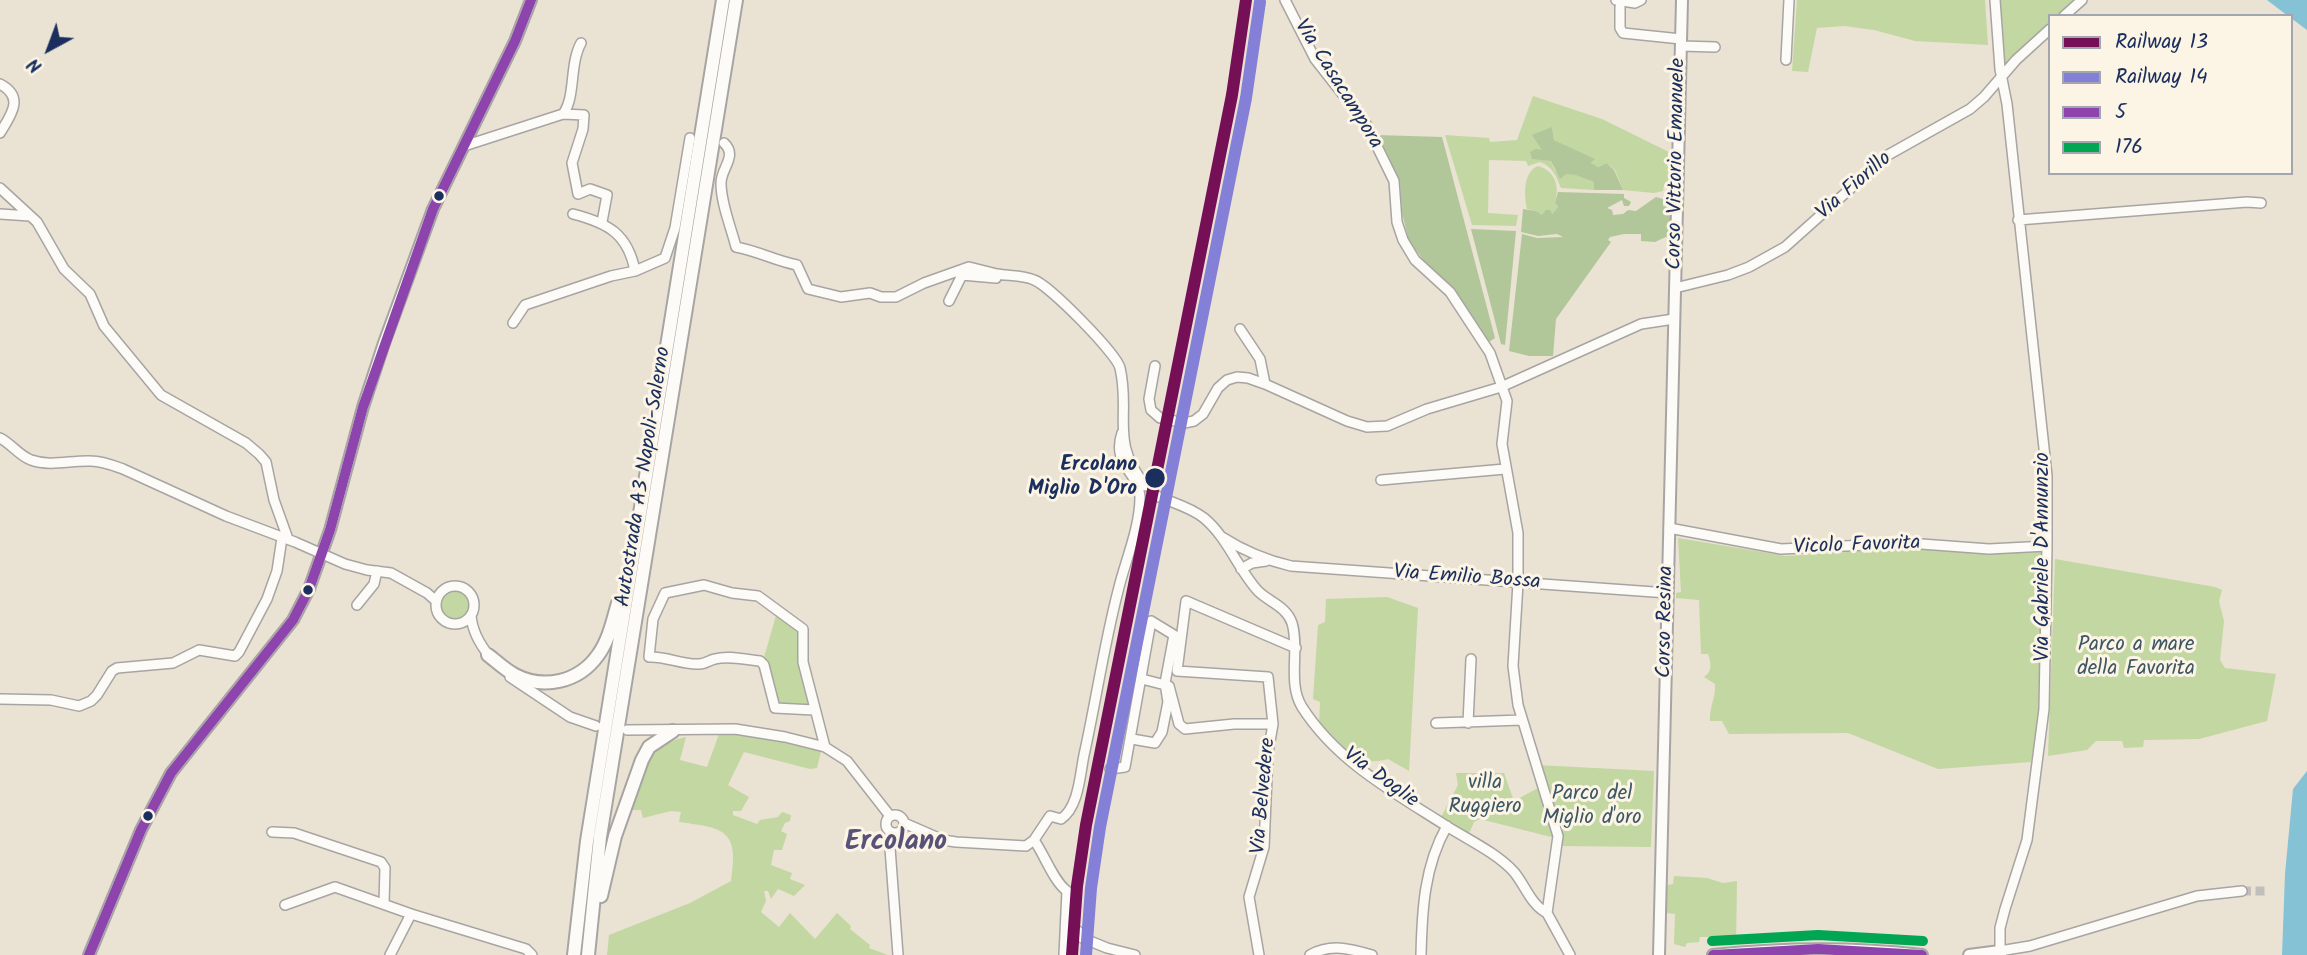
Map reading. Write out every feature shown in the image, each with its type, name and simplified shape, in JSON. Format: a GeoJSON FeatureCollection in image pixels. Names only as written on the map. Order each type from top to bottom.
{"type":"FeatureCollection","features":[{"type":"Feature","properties":{"kind":"highway","name":"Autostrada A3 Napoli-Salerno"},"geometry":{"type":"LineString","coordinates":[[574,955],[587,841],[723,0]]}},
{"type":"Feature","properties":{"kind":"highway","name":"Autostrada A3 Napoli-Salerno"},"geometry":{"type":"LineString","coordinates":[[587,955],[600,837],[736,0]]}},
{"type":"Feature","properties":{"kind":"highway"},"geometry":{"type":"LineString","coordinates":[[488,655],[513,674],[528,681],[544,683],[574,676],[588,667],[600,653],[608,634],[618,601],[629,544],[639,514]]}},
{"type":"Feature","properties":{"kind":"highway"},"geometry":{"type":"LineString","coordinates":[[593,955],[604,873],[642,760],[649,747],[673,731]]}},
{"type":"Feature","properties":{"kind":"main road"},"geometry":{"type":"LineString","coordinates":[[89,955],[141,830],[171,773],[293,620],[309,589],[384,343],[433,209],[515,41],[531,0]]}},
{"type":"Feature","properties":{"kind":"main road","name":"Corso Vittorio Emanuele"},"geometry":{"type":"LineString","coordinates":[[1675,288],[1682,0]]}},
{"type":"Feature","properties":{"kind":"main road","name":"Corso Resina"},"geometry":{"type":"LineString","coordinates":[[1659,955],[1675,288]]}},
{"type":"Feature","properties":{"kind":"main road"},"geometry":{"type":"LineString","coordinates":[[1713,955],[1774,949],[1892,951],[1922,955]]}},
{"type":"Feature","properties":{"kind":"main road"},"geometry":{"type":"LineString","coordinates":[[1969,955],[2000,953]]}},
{"type":"Feature","properties":{"kind":"street","name":"Via Casacampora"},"geometry":{"type":"LineString","coordinates":[[1285,0],[1315,59],[1366,124],[1394,181],[1397,222],[1403,240],[1415,260],[1450,292],[1490,353],[1507,401],[1502,444],[1518,533],[1513,666],[1518,705],[1558,836],[1547,913]]}},
{"type":"Feature","properties":{"kind":"street"},"geometry":{"type":"LineString","coordinates":[[1618,4],[1641,0]]}},
{"type":"Feature","properties":{"kind":"street"},"geometry":{"type":"LineString","coordinates":[[1786,60],[1789,0]]}},
{"type":"Feature","properties":{"kind":"street","name":"Via Gabriele D'Annunzio"},"geometry":{"type":"LineString","coordinates":[[1995,0],[2001,77],[2007,104],[2047,476],[2044,709],[2027,839],[2003,918],[2000,953]]}},
{"type":"Feature","properties":{"kind":"street"},"geometry":{"type":"LineString","coordinates":[[2066,14],[2082,0]]}},
{"type":"Feature","properties":{"kind":"street","name":"Corso Vittorio Emanuele"},"geometry":{"type":"LineString","coordinates":[[1618,4],[1620,29],[1623,33],[1681,43]]}},
{"type":"Feature","properties":{"kind":"street","name":"Via Fiorillo"},"geometry":{"type":"LineString","coordinates":[[1675,288],[1728,275],[1785,247],[1888,155],[1970,110],[2048,31]]}},
{"type":"Feature","properties":{"kind":"street"},"geometry":{"type":"LineString","coordinates":[[563,114],[568,107],[573,61],[581,43]]}},
{"type":"Feature","properties":{"kind":"street"},"geometry":{"type":"LineString","coordinates":[[1681,43],[1715,47]]}},
{"type":"Feature","properties":{"kind":"street"},"geometry":{"type":"LineString","coordinates":[[0,84],[10,91],[15,101],[11,115],[0,133]]}},
{"type":"Feature","properties":{"kind":"street"},"geometry":{"type":"LineString","coordinates":[[464,146],[563,114],[584,115],[583,129],[572,163],[578,194],[590,189],[607,195],[602,222]]}},
{"type":"Feature","properties":{"kind":"street"},"geometry":{"type":"LineString","coordinates":[[513,323],[524,305],[611,276],[635,271],[665,258],[675,228],[690,138]]}},
{"type":"Feature","properties":{"kind":"street"},"geometry":{"type":"LineString","coordinates":[[627,730],[673,731],[709,727],[735,729],[825,747],[847,761],[890,816],[900,817],[904,823],[943,840],[1026,846],[1034,840],[1050,816],[1061,818],[1068,814],[1073,806],[1117,594],[1138,516],[1140,495],[1119,453],[1123,384],[1120,363],[1063,301],[1035,280],[969,267],[896,296],[881,297],[870,293],[842,297],[808,289],[797,265],[776,261],[758,251],[736,247],[721,185],[731,155],[724,144]]}},
{"type":"Feature","properties":{"kind":"street"},"geometry":{"type":"LineString","coordinates":[[0,188],[45,234],[64,269],[90,294],[104,326],[161,395],[246,443],[266,462],[285,538],[267,599],[235,656],[199,650],[173,663],[117,668],[91,701],[79,706],[51,700],[0,699]]}},
{"type":"Feature","properties":{"kind":"street"},"geometry":{"type":"LineString","coordinates":[[2018,220],[2261,203]]}},
{"type":"Feature","properties":{"kind":"street"},"geometry":{"type":"LineString","coordinates":[[0,214],[30,216]]}},
{"type":"Feature","properties":{"kind":"street"},"geometry":{"type":"LineString","coordinates":[[573,214],[602,222],[630,248],[635,271]]}},
{"type":"Feature","properties":{"kind":"street"},"geometry":{"type":"LineString","coordinates":[[949,301],[962,275],[996,278],[997,274]]}},
{"type":"Feature","properties":{"kind":"street"},"geometry":{"type":"LineString","coordinates":[[1155,366],[1149,399],[1151,410],[1165,419],[1184,423],[1194,421],[1203,414],[1218,388],[1227,380],[1248,378],[1348,421],[1367,427],[1387,426],[1427,409],[1501,387],[1641,324],[1674,319]]}},
{"type":"Feature","properties":{"kind":"street"},"geometry":{"type":"LineString","coordinates":[[1240,328],[1260,359],[1265,384]]}},
{"type":"Feature","properties":{"kind":"street"},"geometry":{"type":"LineString","coordinates":[[1122,433],[1133,471],[1146,486]]}},
{"type":"Feature","properties":{"kind":"street"},"geometry":{"type":"LineString","coordinates":[[0,438],[20,456],[35,461],[60,464],[90,460],[107,463],[226,516],[321,552],[345,564],[391,573],[427,593],[436,601],[439,615],[452,624],[459,624],[471,615]]}},
{"type":"Feature","properties":{"kind":"street"},"geometry":{"type":"LineString","coordinates":[[1381,481],[1505,469]]}},
{"type":"Feature","properties":{"kind":"street","name":"Via Doglie"},"geometry":{"type":"LineString","coordinates":[[1157,496],[1197,513],[1208,521],[1259,592],[1285,610],[1291,620],[1296,649],[1298,698],[1324,736],[1346,761],[1472,841],[1514,872],[1531,898],[1547,913],[1570,955]]}},
{"type":"Feature","properties":{"kind":"street","name":"Vicolo Favorita"},"geometry":{"type":"LineString","coordinates":[[1670,528],[1781,549],[1908,542],[1989,549],[2047,546]]}},
{"type":"Feature","properties":{"kind":"street","name":"Via Emilio Bossa"},"geometry":{"type":"LineString","coordinates":[[1219,535],[1267,561],[1291,566],[1668,593]]}},
{"type":"Feature","properties":{"kind":"street"},"geometry":{"type":"LineString","coordinates":[[1239,566],[1243,557],[1253,554]]}},
{"type":"Feature","properties":{"kind":"street","name":"Via Emilio Bossa"},"geometry":{"type":"LineString","coordinates":[[1239,566],[1267,561]]}},
{"type":"Feature","properties":{"kind":"street"},"geometry":{"type":"LineString","coordinates":[[357,605],[374,584],[377,571]]}},
{"type":"Feature","properties":{"kind":"street"},"geometry":{"type":"LineString","coordinates":[[427,593],[441,592],[453,585],[467,589],[474,601],[471,615],[480,643]]}},
{"type":"Feature","properties":{"kind":"street"},"geometry":{"type":"LineString","coordinates":[[814,710],[775,708],[764,665],[760,661],[722,658],[703,664],[692,664],[665,657],[649,657],[653,619],[665,593],[678,588],[704,585],[732,593],[758,596],[803,629],[803,662],[825,747]]}},
{"type":"Feature","properties":{"kind":"street"},"geometry":{"type":"LineString","coordinates":[[436,601],[441,592]]}},
{"type":"Feature","properties":{"kind":"street","name":"Via Belvedere"},"geometry":{"type":"LineString","coordinates":[[1259,955],[1249,897],[1264,847],[1268,753],[1273,724],[1268,677],[1177,671],[1186,601],[1296,649]]}},
{"type":"Feature","properties":{"kind":"street"},"geometry":{"type":"LineString","coordinates":[[1110,769],[1125,767],[1151,621],[1174,635],[1165,683],[1168,702],[1162,733],[1155,743],[1132,739]]}},
{"type":"Feature","properties":{"kind":"street"},"geometry":{"type":"LineString","coordinates":[[459,624],[480,643],[499,668],[569,716],[596,726]]}},
{"type":"Feature","properties":{"kind":"street"},"geometry":{"type":"LineString","coordinates":[[1468,723],[1471,659]]}},
{"type":"Feature","properties":{"kind":"street"},"geometry":{"type":"LineString","coordinates":[[1142,679],[1165,683],[1172,690],[1180,724],[1185,729],[1234,724],[1273,724]]}},
{"type":"Feature","properties":{"kind":"street"},"geometry":{"type":"LineString","coordinates":[[1436,723],[1522,720]]}},
{"type":"Feature","properties":{"kind":"street"},"geometry":{"type":"LineString","coordinates":[[890,816],[886,826],[891,833],[898,955]]}},
{"type":"Feature","properties":{"kind":"street"},"geometry":{"type":"LineString","coordinates":[[891,833],[899,832],[904,823]]}},
{"type":"Feature","properties":{"kind":"street"},"geometry":{"type":"LineString","coordinates":[[1421,955],[1422,908],[1428,873],[1447,826]]}},
{"type":"Feature","properties":{"kind":"street"},"geometry":{"type":"LineString","coordinates":[[272,831],[294,833],[381,862],[385,868],[384,903]]}},
{"type":"Feature","properties":{"kind":"street"},"geometry":{"type":"LineString","coordinates":[[1034,840],[1044,853],[1060,886],[1067,891],[1064,955]]}},
{"type":"Feature","properties":{"kind":"street"},"geometry":{"type":"LineString","coordinates":[[285,905],[334,887],[526,949],[531,955]]}},
{"type":"Feature","properties":{"kind":"street"},"geometry":{"type":"LineString","coordinates":[[2000,953],[2197,897],[2242,891]]}},
{"type":"Feature","properties":{"kind":"street"},"geometry":{"type":"LineString","coordinates":[[390,955],[411,914]]}},
{"type":"Feature","properties":{"kind":"street"},"geometry":{"type":"LineString","coordinates":[[1079,931],[1080,937],[1107,951],[1135,955]]}},
{"type":"Feature","properties":{"kind":"street"},"geometry":{"type":"LineString","coordinates":[[1310,955],[1329,948],[1347,947],[1372,955]]}},
{"type":"Feature","properties":{"kind":"green space"},"geometry":{"type":"Polygon","coordinates":[[[1797,0],[1985,0],[1988,45],[1915,41],[1874,30],[1844,26],[1817,28],[1808,72],[1792,71],[1797,0]]]}},
{"type":"Feature","properties":{"kind":"green space"},"geometry":{"type":"Polygon","coordinates":[[[1999,0],[2081,0],[2067,14],[2048,14],[2048,32],[2002,77],[1999,0]]]}},
{"type":"Feature","properties":{"kind":"green space"},"geometry":{"type":"Polygon","coordinates":[[[1533,96],[1602,119],[1671,153],[1671,185],[1664,185],[1663,191],[1654,193],[1623,190],[1615,170],[1607,163],[1598,167],[1591,164],[1594,159],[1554,140],[1552,127],[1540,146],[1543,151],[1539,159],[1551,161],[1555,171],[1594,182],[1594,190],[1561,188],[1551,169],[1540,162],[1528,166],[1526,161],[1489,160],[1488,213],[1518,215],[1516,226],[1472,225],[1445,135],[1489,138],[1490,142],[1517,140],[1533,96]]]}},
{"type":"Feature","properties":{"kind":"green space"},"geometry":{"type":"Polygon","coordinates":[[[1552,127],[1554,140],[1595,159],[1591,163],[1598,167],[1607,163],[1614,170],[1623,190],[1594,190],[1594,182],[1575,175],[1566,174],[1560,179],[1551,161],[1532,159],[1530,152],[1542,150],[1532,135],[1552,127]]]}},
{"type":"Feature","properties":{"kind":"green space"},"geometry":{"type":"Polygon","coordinates":[[[1377,135],[1442,137],[1495,338],[1489,342],[1451,286],[1427,265],[1409,241],[1402,213],[1400,182],[1377,135]]]}},
{"type":"Feature","properties":{"kind":"green space"},"geometry":{"type":"Polygon","coordinates":[[[1538,166],[1549,172],[1555,180],[1555,203],[1558,207],[1551,215],[1542,216],[1527,209],[1527,179],[1538,166]]]}},
{"type":"Feature","properties":{"kind":"green space"},"geometry":{"type":"Polygon","coordinates":[[[1558,192],[1624,194],[1624,198],[1631,202],[1629,206],[1624,206],[1622,200],[1607,208],[1612,210],[1613,215],[1623,214],[1628,210],[1636,211],[1656,197],[1663,199],[1663,206],[1670,207],[1670,235],[1655,242],[1641,241],[1641,234],[1610,237],[1608,240],[1611,242],[1556,319],[1553,356],[1529,356],[1509,351],[1522,234],[1537,238],[1563,237],[1557,234],[1538,236],[1521,232],[1523,209],[1542,215],[1546,210],[1550,210],[1552,214],[1558,207],[1555,203],[1558,192]]]}},
{"type":"Feature","properties":{"kind":"green space"},"geometry":{"type":"Polygon","coordinates":[[[1471,229],[1516,231],[1505,345],[1501,344],[1471,229]]]}},
{"type":"Feature","properties":{"kind":"green space"},"geometry":{"type":"Polygon","coordinates":[[[1678,538],[1786,556],[1908,548],[2042,551],[2039,709],[2031,762],[1938,769],[1848,733],[1729,734],[1722,721],[1710,721],[1715,684],[1704,677],[1709,672],[1710,664],[1708,654],[1701,654],[1699,600],[1676,598],[1676,593],[1681,592],[1678,538]]]}},
{"type":"Feature","properties":{"kind":"green space","name":"Parco a mare della Favorita"},"geometry":{"type":"Polygon","coordinates":[[[2055,559],[2222,590],[2219,601],[2224,621],[2220,660],[2225,668],[2276,674],[2267,721],[2199,739],[2144,740],[2143,747],[2124,748],[2122,741],[2096,741],[2087,750],[2048,756],[2055,559]]]}},
{"type":"Feature","properties":{"kind":"green space"},"geometry":{"type":"Polygon","coordinates":[[[455,590],[466,594],[470,605],[466,616],[455,620],[444,616],[440,605],[444,594],[455,590]]]}},
{"type":"Feature","properties":{"kind":"green space"},"geometry":{"type":"Polygon","coordinates":[[[1387,597],[1418,608],[1409,771],[1388,759],[1367,761],[1341,748],[1319,725],[1320,702],[1313,699],[1318,625],[1325,622],[1326,599],[1387,597]]]}},
{"type":"Feature","properties":{"kind":"green space"},"geometry":{"type":"Polygon","coordinates":[[[777,612],[800,629],[801,664],[810,708],[777,705],[763,661],[777,612]]]}},
{"type":"Feature","properties":{"kind":"green space"},"geometry":{"type":"Polygon","coordinates":[[[719,734],[759,735],[821,751],[817,768],[810,769],[744,752],[728,785],[749,797],[741,811],[733,811],[733,815],[757,824],[760,820],[778,817],[782,812],[791,815],[790,821],[785,823],[781,831],[787,834],[782,850],[774,850],[771,865],[792,873],[790,879],[805,885],[794,896],[778,889],[771,899],[768,891],[764,891],[766,901],[761,912],[779,927],[790,913],[815,939],[837,913],[851,926],[850,929],[870,945],[869,948],[888,955],[607,955],[609,935],[690,903],[731,881],[733,851],[725,835],[718,830],[679,822],[681,812],[671,811],[643,818],[641,810],[628,810],[646,763],[660,747],[686,737],[680,760],[707,767],[719,734]]]}},
{"type":"Feature","properties":{"kind":"green space","name":"Parco del Miglio d'oro"},"geometry":{"type":"Polygon","coordinates":[[[1536,765],[1654,771],[1651,847],[1561,846],[1557,823],[1536,765]]]}},
{"type":"Feature","properties":{"kind":"green space","name":"villa Ruggiero"},"geometry":{"type":"Polygon","coordinates":[[[1456,773],[1504,773],[1514,801],[1540,787],[1555,838],[1480,819],[1474,822],[1467,838],[1439,821],[1458,785],[1456,773]]]}},
{"type":"Feature","properties":{"kind":"green space"},"geometry":{"type":"Polygon","coordinates":[[[1674,876],[1707,878],[1723,883],[1737,881],[1736,944],[1712,943],[1712,937],[1700,937],[1699,942],[1687,943],[1685,947],[1674,944],[1675,914],[1666,913],[1667,885],[1673,884],[1674,876]]]}},
{"type":"Feature","properties":{"kind":"water"},"geometry":{"type":"Polygon","coordinates":[[[2267,0],[2307,0],[2307,30],[2293,20],[2293,14],[2285,14],[2267,0]]]}},
{"type":"Feature","properties":{"kind":"water"},"geometry":{"type":"Polygon","coordinates":[[[2307,771],[2307,955],[2282,955],[2285,874],[2293,789],[2307,771]]]}},
{"type":"Feature","properties":{"kind":"tunnel"},"geometry":{"type":"LineString","coordinates":[[2242,891],[2266,891]]}},
{"type":"Feature","properties":{"kind":"rail line","name":"13"},"geometry":{"type":"LineString","coordinates":[[1072,955],[1077,886],[1086,825],[1232,95],[1246,0]]}},
{"type":"Feature","properties":{"kind":"rail line","name":"14"},"geometry":{"type":"LineString","coordinates":[[1086,955],[1091,888],[1100,827],[1246,98],[1260,2]]}},
{"type":"Feature","properties":{"kind":"transit line","name":"5"},"geometry":{"type":"LineString","coordinates":[[89,955],[141,830],[171,773],[293,620],[309,589],[330,530],[363,407],[433,209],[515,41],[531,0]]}},
{"type":"Feature","properties":{"kind":"transit line","name":"176"},"geometry":{"type":"LineString","coordinates":[[1712,941],[1818,935],[1923,941]]}},
{"type":"Feature","properties":{"kind":"transit line","name":"5"},"geometry":{"type":"LineString","coordinates":[[1713,955],[1818,949],[1922,955]]}},
{"type":"Feature","properties":{"kind":"place","name":"Ercolano Miglio D'Oro"},"geometry":{"type":"Point","coordinates":[1155,478]}},
{"type":"Feature","properties":{"kind":"district","name":"Ercolano"},"geometry":{"type":"Point","coordinates":[896,844]}}]}
